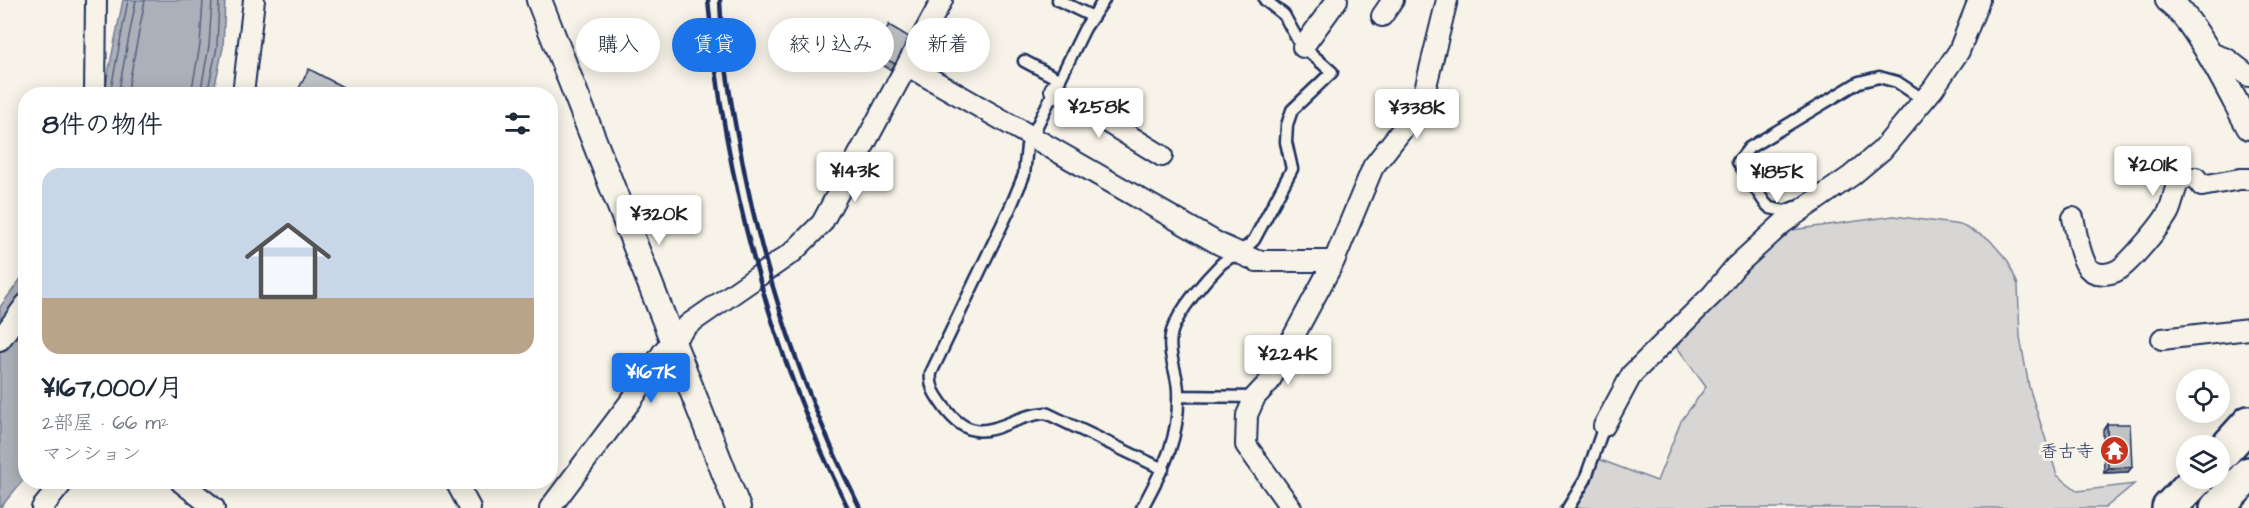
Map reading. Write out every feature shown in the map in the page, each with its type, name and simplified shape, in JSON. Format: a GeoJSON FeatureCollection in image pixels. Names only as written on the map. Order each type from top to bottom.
{"type":"FeatureCollection","features":[{"type":"Feature","properties":{"kind":"highway"},"geometry":{"type":"LineString","coordinates":[[2230,444],[2249,423]]}},
{"type":"Feature","properties":{"kind":"highway"},"geometry":{"type":"LineString","coordinates":[[2219,506],[2249,474]]}},
{"type":"Feature","properties":{"kind":"highway"},"geometry":{"type":"LineString","coordinates":[[2169,508],[2189,489]]}},
{"type":"Feature","properties":{"kind":"street"},"geometry":{"type":"LineString","coordinates":[[95,87],[96,0]]}},
{"type":"Feature","properties":{"kind":"street"},"geometry":{"type":"LineString","coordinates":[[244,87],[254,17],[254,0]]}},
{"type":"Feature","properties":{"kind":"street"},"geometry":{"type":"LineString","coordinates":[[539,0],[738,508]]}},
{"type":"Feature","properties":{"kind":"street"},"geometry":{"type":"LineString","coordinates":[[933,18],[942,0]]}},
{"type":"Feature","properties":{"kind":"street"},"geometry":{"type":"LineString","coordinates":[[1303,47],[1338,0]]}},
{"type":"Feature","properties":{"kind":"street"},"geometry":{"type":"LineString","coordinates":[[1291,508],[1246,445],[1247,415],[1255,397],[1269,382],[1334,261],[1373,167],[1405,126],[1423,98],[1447,0]]}},
{"type":"Feature","properties":{"kind":"street"},"geometry":{"type":"LineString","coordinates":[[1604,426],[1632,374],[1712,295],[1735,267],[1782,224],[1851,176],[1882,150],[1924,100],[1959,51],[1979,0]]}},
{"type":"Feature","properties":{"kind":"street"},"geometry":{"type":"LineString","coordinates":[[2168,0],[2174,4],[2199,37],[2249,127]]}},
{"type":"Feature","properties":{"kind":"street"},"geometry":{"type":"LineString","coordinates":[[2207,52],[2227,58],[2249,76]]}},
{"type":"Feature","properties":{"kind":"street"},"geometry":{"type":"LineString","coordinates":[[550,508],[633,398],[673,340],[690,324],[793,252],[822,223],[906,70]]}},
{"type":"Feature","properties":{"kind":"street"},"geometry":{"type":"LineString","coordinates":[[918,72],[1219,244],[1257,261],[1334,261]]}},
{"type":"Feature","properties":{"kind":"street"},"geometry":{"type":"LineString","coordinates":[[1057,85],[1138,129],[1162,156]]}},
{"type":"Feature","properties":{"kind":"street"},"geometry":{"type":"LineString","coordinates":[[2073,218],[2082,255],[2088,267],[2094,273],[2106,274],[2119,269],[2156,230],[2169,213],[2176,186],[2181,178],[2196,178],[2202,186],[2249,179]]}},
{"type":"Feature","properties":{"kind":"street"},"geometry":{"type":"LineString","coordinates":[[0,340],[18,315]]}},
{"type":"Feature","properties":{"kind":"street"},"geometry":{"type":"LineString","coordinates":[[2162,339],[2249,329]]}},
{"type":"Feature","properties":{"kind":"street"},"geometry":{"type":"LineString","coordinates":[[42,508],[57,489]]}},
{"type":"Feature","properties":{"kind":"street"},"geometry":{"type":"LineString","coordinates":[[190,489],[214,508]]}},
{"type":"Feature","properties":{"kind":"street"},"geometry":{"type":"LineString","coordinates":[[460,489],[470,508]]}},
{"type":"Feature","properties":{"kind":"lane"},"geometry":{"type":"LineString","coordinates":[[1059,0],[1093,17]]}},
{"type":"Feature","properties":{"kind":"lane"},"geometry":{"type":"LineString","coordinates":[[1104,0],[1031,138],[1024,175],[931,373],[930,383],[945,408],[963,426],[988,431],[1032,414],[1046,413],[1163,469]]}},
{"type":"Feature","properties":{"kind":"lane"},"geometry":{"type":"LineString","coordinates":[[1142,508],[1163,469],[1174,439],[1178,388],[1170,353],[1172,333],[1180,315],[1205,282],[1223,263],[1254,240],[1292,169],[1286,142],[1287,125],[1292,110],[1332,72],[1303,47],[1284,15],[1265,0]]}},
{"type":"Feature","properties":{"kind":"lane"},"geometry":{"type":"LineString","coordinates":[[1024,61],[1057,85]]}},
{"type":"Feature","properties":{"kind":"lane"},"geometry":{"type":"LineString","coordinates":[[1821,197],[1785,211],[1770,208],[1738,162],[1749,148],[1859,82],[1879,77],[1897,82],[1924,100]]}},
{"type":"Feature","properties":{"kind":"lane"},"geometry":{"type":"LineString","coordinates":[[1178,396],[1255,397]]}},
{"type":"Feature","properties":{"kind":"lane"},"geometry":{"type":"LineString","coordinates":[[1568,508],[1585,480],[1604,426]]}},
{"type":"Feature","properties":{"kind":"shaded area"},"geometry":{"type":"Polygon","coordinates":[[[1894,216],[1961,225],[1989,239],[2008,261],[2018,285],[2020,337],[2029,387],[2057,475],[2078,491],[2134,484],[2105,508],[1559,508],[1598,459],[1657,481],[1681,421],[1706,387],[1674,343],[1750,265],[1792,230],[1894,216]]]}},
{"type":"Feature","properties":{"kind":"water"},"geometry":{"type":"Polygon","coordinates":[[[123,0],[225,0],[223,48],[215,87],[105,87],[123,0]]]}},
{"type":"Feature","properties":{"kind":"water"},"geometry":{"type":"Polygon","coordinates":[[[18,283],[18,486],[0,508],[0,307],[18,283]]]}},
{"type":"Feature","properties":{"kind":"building"},"geometry":{"type":"Polygon","coordinates":[[[894,28],[906,35],[906,43],[895,64],[894,28]]]}},
{"type":"Feature","properties":{"kind":"building"},"geometry":{"type":"Polygon","coordinates":[[[309,69],[343,87],[300,87],[309,69]]]}},
{"type":"Feature","properties":{"kind":"building","name":"香古寺"},"geometry":{"type":"Polygon","coordinates":[[[2107,424],[2130,424],[2132,467],[2108,468],[2107,424]]]}},
{"type":"Feature","properties":{"kind":"railway"},"geometry":{"type":"LineString","coordinates":[[708,0],[715,66],[726,131],[738,196],[754,260],[795,386],[848,508]]}},
{"type":"Feature","properties":{"kind":"railway"},"geometry":{"type":"LineString","coordinates":[[720,0],[736,131],[760,242],[787,333],[803,377],[839,465],[860,508]]}},
{"type":"Feature","properties":{"kind":"place","name":"香古寺"},"geometry":{"type":"Point","coordinates":[2115,451]}}]}
